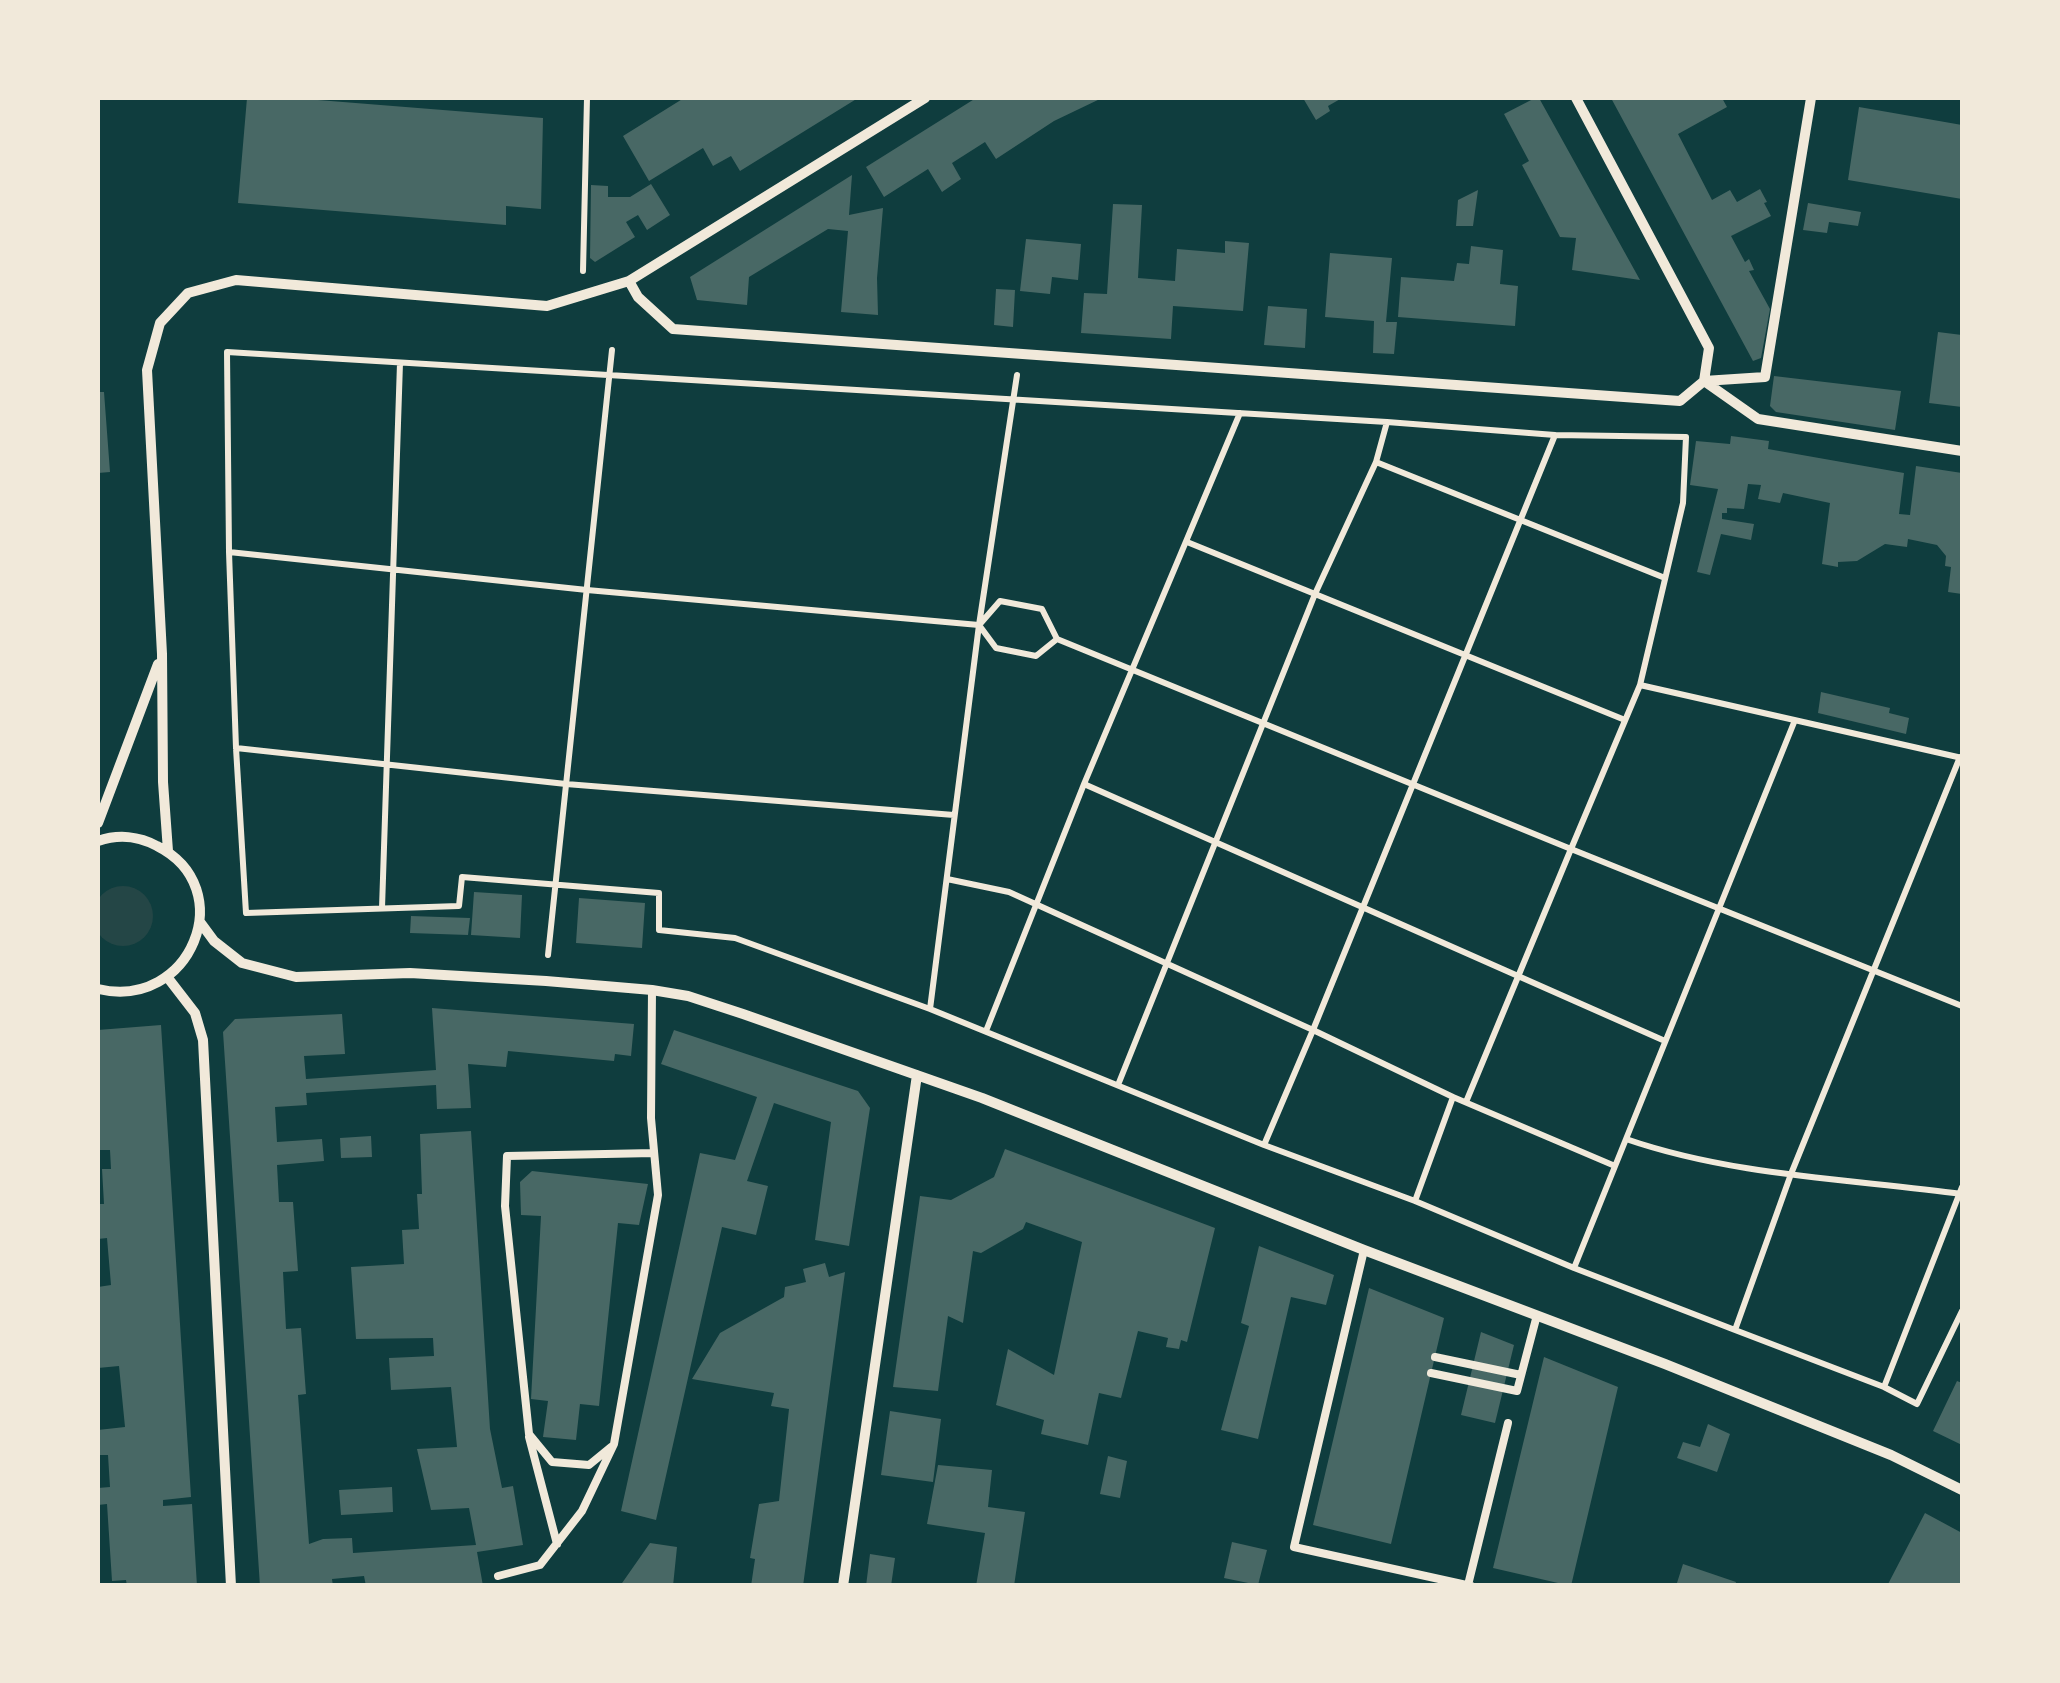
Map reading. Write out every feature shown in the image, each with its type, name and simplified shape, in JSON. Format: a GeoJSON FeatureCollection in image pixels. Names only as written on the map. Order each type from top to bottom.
{"type":"FeatureCollection","features":[{"type":"Feature","properties":{"kind":"street"},"geometry":{"type":"LineString","coordinates":[[168,851],[147,370],[160,323],[188,293],[236,280],[546,306],[629,280],[925,98]]}},
{"type":"Feature","properties":{"kind":"street"},"geometry":{"type":"LineString","coordinates":[[1576,98],[1709,348],[1704,381]]}},
{"type":"Feature","properties":{"kind":"street"},"geometry":{"type":"LineString","coordinates":[[629,280],[638,296],[673,328],[1680,400],[1704,381],[1765,377],[1812,98]]}},
{"type":"Feature","properties":{"kind":"street"},"geometry":{"type":"LineString","coordinates":[[1704,381],[1758,420],[1962,451]]}},
{"type":"Feature","properties":{"kind":"street"},"geometry":{"type":"LineString","coordinates":[[98,824],[162,654]]}},
{"type":"Feature","properties":{"kind":"street"},"geometry":{"type":"LineString","coordinates":[[98,841],[127,836],[168,851],[186,870],[198,895],[200,922],[195,943],[168,978],[147,989],[123,993],[98,989]]}},
{"type":"Feature","properties":{"kind":"street"},"geometry":{"type":"LineString","coordinates":[[200,922],[214,941],[242,962],[296,977],[410,973],[546,981],[688,996],[917,1075],[1892,1455],[1961,1486]]}},
{"type":"Feature","properties":{"kind":"street"},"geometry":{"type":"LineString","coordinates":[[168,978],[195,1013],[204,1050],[231,1586]]}},
{"type":"Feature","properties":{"kind":"street"},"geometry":{"type":"LineString","coordinates":[[843,1586],[917,1075]]}},
{"type":"Feature","properties":{"kind":"lane"},"geometry":{"type":"LineString","coordinates":[[498,1576],[540,1565],[582,1511],[614,1444],[658,1196],[651,1118],[652,990]]}},
{"type":"Feature","properties":{"kind":"lane"},"geometry":{"type":"LineString","coordinates":[[556,1544],[528,1434],[505,1206],[507,1156],[654,1153]]}},
{"type":"Feature","properties":{"kind":"lane"},"geometry":{"type":"LineString","coordinates":[[1364,1250],[1294,1547],[1470,1585],[1508,1423]]}},
{"type":"Feature","properties":{"kind":"lane"},"geometry":{"type":"LineString","coordinates":[[1431,1374],[1517,1392],[1536,1315]]}},
{"type":"Feature","properties":{"kind":"lane"},"geometry":{"type":"LineString","coordinates":[[1435,1357],[1520,1375]]}},
{"type":"Feature","properties":{"kind":"lane"},"geometry":{"type":"LineString","coordinates":[[528,1434],[552,1462],[589,1465],[614,1444]]}},
{"type":"Feature","properties":{"kind":"path"},"geometry":{"type":"LineString","coordinates":[[584,250],[587,98]]}},
{"type":"Feature","properties":{"kind":"path"},"geometry":{"type":"LineString","coordinates":[[546,981],[612,350]]}},
{"type":"Feature","properties":{"kind":"path"},"geometry":{"type":"LineString","coordinates":[[1466,1102],[1640,685],[1683,503],[1686,438],[1555,435],[1240,412],[227,352],[229,552],[246,913],[460,906],[462,877],[659,893],[659,930],[735,938],[930,1009],[1574,1268],[1884,1387],[1917,1404],[1962,1311]]}},
{"type":"Feature","properties":{"kind":"path"},"geometry":{"type":"LineString","coordinates":[[382,908],[400,363]]}},
{"type":"Feature","properties":{"kind":"path"},"geometry":{"type":"LineString","coordinates":[[930,1009],[979,625],[1015,387]]}},
{"type":"Feature","properties":{"kind":"path"},"geometry":{"type":"LineString","coordinates":[[986,1031],[1084,784],[1240,412]]}},
{"type":"Feature","properties":{"kind":"path"},"geometry":{"type":"LineString","coordinates":[[1118,1084],[1316,594],[1376,462],[1388,422]]}},
{"type":"Feature","properties":{"kind":"path"},"geometry":{"type":"LineString","coordinates":[[1264,1144],[1555,435]]}},
{"type":"Feature","properties":{"kind":"path"},"geometry":{"type":"LineString","coordinates":[[1376,462],[1665,578]]}},
{"type":"Feature","properties":{"kind":"path"},"geometry":{"type":"LineString","coordinates":[[1187,542],[1626,720]]}},
{"type":"Feature","properties":{"kind":"path"},"geometry":{"type":"LineString","coordinates":[[229,552],[586,590],[979,625],[996,648],[1036,656],[1057,639]]}},
{"type":"Feature","properties":{"kind":"path"},"geometry":{"type":"LineString","coordinates":[[979,625],[1000,602],[1042,608],[1057,639],[1962,1006]]}},
{"type":"Feature","properties":{"kind":"path"},"geometry":{"type":"LineString","coordinates":[[1640,685],[1961,758],[1791,1174],[1734,1330]]}},
{"type":"Feature","properties":{"kind":"path"},"geometry":{"type":"LineString","coordinates":[[1574,1268],[1796,720]]}},
{"type":"Feature","properties":{"kind":"path"},"geometry":{"type":"LineString","coordinates":[[236,748],[566,784],[954,815]]}},
{"type":"Feature","properties":{"kind":"path"},"geometry":{"type":"LineString","coordinates":[[1084,784],[1665,1041]]}},
{"type":"Feature","properties":{"kind":"path"},"geometry":{"type":"LineString","coordinates":[[946,879],[1009,892],[1452,1096],[1616,1166]]}},
{"type":"Feature","properties":{"kind":"path"},"geometry":{"type":"LineString","coordinates":[[1414,1201],[1452,1096]]}},
{"type":"Feature","properties":{"kind":"path"},"geometry":{"type":"LineString","coordinates":[[1626,1139],[1665,1153],[1791,1174],[1962,1191],[1884,1387]]}},
{"type":"Feature","properties":{"kind":"shaded area"},"geometry":{"type":"Polygon","coordinates":[[[123,886],[144,895],[153,916],[144,937],[123,946],[102,937],[93,916],[102,895],[123,886]]]}},
{"type":"Feature","properties":{"kind":"building"},"geometry":{"type":"Polygon","coordinates":[[[247,98],[293,98],[543,118],[541,209],[506,206],[506,225],[238,203],[247,98]]]}},
{"type":"Feature","properties":{"kind":"building"},"geometry":{"type":"Polygon","coordinates":[[[684,98],[858,98],[740,171],[731,156],[713,166],[703,148],[649,181],[623,136],[684,98]]]}},
{"type":"Feature","properties":{"kind":"building"},"geometry":{"type":"Polygon","coordinates":[[[976,98],[1102,98],[1054,121],[996,159],[985,142],[952,163],[961,179],[942,192],[928,169],[884,197],[866,167],[976,98]]]}},
{"type":"Feature","properties":{"kind":"building"},"geometry":{"type":"Polygon","coordinates":[[[1303,98],[1342,98],[1316,120],[1303,98]]]}},
{"type":"Feature","properties":{"kind":"building"},"geometry":{"type":"Polygon","coordinates":[[[1539,98],[1640,280],[1572,270],[1576,238],[1560,237],[1522,165],[1529,161],[1504,114],[1539,98]]]}},
{"type":"Feature","properties":{"kind":"building"},"geometry":{"type":"Polygon","coordinates":[[[1611,98],[1722,98],[1727,107],[1678,134],[1712,200],[1730,190],[1737,202],[1760,189],[1767,202],[1764,203],[1771,216],[1731,236],[1745,262],[1749,259],[1754,270],[1749,271],[1770,309],[1761,358],[1753,361],[1611,98]]]}},
{"type":"Feature","properties":{"kind":"building"},"geometry":{"type":"Polygon","coordinates":[[[1859,107],[1962,125],[1962,199],[1848,180],[1859,107]]]}},
{"type":"Feature","properties":{"kind":"building"},"geometry":{"type":"Polygon","coordinates":[[[852,175],[849,215],[883,208],[878,315],[841,312],[848,231],[828,229],[749,277],[747,305],[697,300],[690,277],[852,175]]]}},
{"type":"Feature","properties":{"kind":"building"},"geometry":{"type":"Polygon","coordinates":[[[651,184],[670,215],[647,230],[638,215],[626,222],[635,237],[595,262],[590,258],[591,185],[608,186],[608,197],[630,197],[651,184]]]}},
{"type":"Feature","properties":{"kind":"building"},"geometry":{"type":"Polygon","coordinates":[[[1478,190],[1473,226],[1456,226],[1458,200],[1478,190]]]}},
{"type":"Feature","properties":{"kind":"building"},"geometry":{"type":"Polygon","coordinates":[[[1808,203],[1861,212],[1858,226],[1829,222],[1827,233],[1803,230],[1808,203]]]}},
{"type":"Feature","properties":{"kind":"building"},"geometry":{"type":"Polygon","coordinates":[[[1113,204],[1142,205],[1138,278],[1175,281],[1177,249],[1225,253],[1225,241],[1249,243],[1243,311],[1173,306],[1171,339],[1081,333],[1084,293],[1107,294],[1113,204]]]}},
{"type":"Feature","properties":{"kind":"building"},"geometry":{"type":"Polygon","coordinates":[[[1026,239],[1081,244],[1078,280],[1052,277],[1050,294],[1020,291],[1026,239]]]}},
{"type":"Feature","properties":{"kind":"building"},"geometry":{"type":"Polygon","coordinates":[[[1471,246],[1503,250],[1500,284],[1518,286],[1515,326],[1398,317],[1401,277],[1454,281],[1457,263],[1469,264],[1471,246]]]}},
{"type":"Feature","properties":{"kind":"building"},"geometry":{"type":"Polygon","coordinates":[[[1330,253],[1392,258],[1386,322],[1397,322],[1394,354],[1373,353],[1374,321],[1325,317],[1330,253]]]}},
{"type":"Feature","properties":{"kind":"building"},"geometry":{"type":"Polygon","coordinates":[[[996,289],[1015,290],[1013,327],[994,325],[996,289]]]}},
{"type":"Feature","properties":{"kind":"building"},"geometry":{"type":"Polygon","coordinates":[[[1268,306],[1307,309],[1305,348],[1264,345],[1268,306]]]}},
{"type":"Feature","properties":{"kind":"building"},"geometry":{"type":"Polygon","coordinates":[[[1938,332],[1962,335],[1962,407],[1929,403],[1938,332]]]}},
{"type":"Feature","properties":{"kind":"building"},"geometry":{"type":"Polygon","coordinates":[[[1774,376],[1901,391],[1895,430],[1776,412],[1770,406],[1774,376]]]}},
{"type":"Feature","properties":{"kind":"building"},"geometry":{"type":"Polygon","coordinates":[[[98,392],[104,392],[110,472],[98,473],[98,392]]]}},
{"type":"Feature","properties":{"kind":"building"},"geometry":{"type":"Polygon","coordinates":[[[1731,436],[1769,441],[1768,449],[1904,473],[1899,514],[1910,515],[1916,466],[1962,473],[1962,594],[1948,592],[1951,567],[1945,566],[1946,556],[1937,545],[1908,539],[1907,547],[1885,544],[1857,561],[1838,562],[1838,567],[1822,564],[1830,503],[1783,493],[1780,503],[1758,499],[1761,485],[1748,484],[1744,509],[1727,508],[1727,513],[1722,513],[1722,519],[1754,524],[1751,540],[1721,534],[1710,575],[1697,572],[1718,489],[1690,485],[1696,441],[1730,444],[1731,436]]]}},
{"type":"Feature","properties":{"kind":"building"},"geometry":{"type":"Polygon","coordinates":[[[1821,692],[1890,708],[1889,713],[1909,718],[1906,734],[1818,713],[1821,692]]]}},
{"type":"Feature","properties":{"kind":"building"},"geometry":{"type":"Polygon","coordinates":[[[474,892],[522,895],[520,938],[471,935],[474,892]]]}},
{"type":"Feature","properties":{"kind":"building"},"geometry":{"type":"Polygon","coordinates":[[[579,898],[645,903],[642,948],[576,943],[579,898]]]}},
{"type":"Feature","properties":{"kind":"building"},"geometry":{"type":"Polygon","coordinates":[[[411,916],[470,918],[468,935],[410,933],[411,916]]]}},
{"type":"Feature","properties":{"kind":"building"},"geometry":{"type":"Polygon","coordinates":[[[432,1008],[634,1024],[631,1056],[615,1054],[614,1061],[508,1051],[506,1067],[468,1064],[471,1108],[437,1109],[436,1085],[306,1093],[307,1105],[275,1107],[277,1142],[322,1139],[324,1161],[277,1165],[279,1202],[293,1202],[298,1271],[283,1272],[286,1329],[301,1328],[306,1394],[298,1395],[309,1544],[323,1539],[352,1538],[353,1553],[476,1545],[469,1508],[431,1510],[417,1449],[457,1447],[451,1387],[391,1390],[389,1358],[434,1356],[433,1338],[356,1339],[351,1267],[404,1264],[402,1230],[419,1229],[420,1134],[471,1131],[490,1429],[502,1488],[513,1486],[523,1545],[477,1552],[483,1586],[366,1586],[364,1576],[332,1579],[333,1586],[260,1586],[223,1032],[235,1019],[342,1014],[345,1054],[304,1056],[306,1079],[436,1070],[432,1008]]]}},
{"type":"Feature","properties":{"kind":"building"},"geometry":{"type":"Polygon","coordinates":[[[161,1025],[191,1497],[163,1500],[163,1506],[192,1504],[197,1586],[127,1586],[126,1580],[112,1581],[107,1504],[98,1505],[98,1488],[110,1487],[108,1455],[98,1455],[98,1430],[125,1427],[119,1366],[98,1368],[98,1287],[111,1285],[107,1238],[98,1239],[98,1204],[104,1204],[102,1169],[111,1169],[110,1150],[98,1150],[98,1030],[161,1025]]]}},
{"type":"Feature","properties":{"kind":"building"},"geometry":{"type":"Polygon","coordinates":[[[674,1030],[858,1091],[870,1108],[849,1246],[815,1240],[831,1122],[774,1103],[747,1181],[768,1186],[756,1235],[722,1227],[656,1520],[621,1511],[700,1153],[735,1160],[757,1097],[661,1064],[674,1030]]]}},
{"type":"Feature","properties":{"kind":"building"},"geometry":{"type":"Polygon","coordinates":[[[371,1136],[372,1157],[341,1158],[340,1138],[371,1136]]]}},
{"type":"Feature","properties":{"kind":"building"},"geometry":{"type":"Polygon","coordinates":[[[1005,1149],[1215,1228],[1187,1342],[1181,1340],[1179,1349],[1166,1347],[1168,1338],[1138,1331],[1121,1398],[1099,1393],[1088,1445],[1041,1434],[1044,1420],[996,1405],[1008,1349],[1054,1375],[1082,1242],[1026,1222],[1023,1229],[981,1253],[973,1251],[963,1323],[948,1316],[938,1391],[893,1387],[920,1196],[951,1200],[994,1177],[1005,1149]]]}},
{"type":"Feature","properties":{"kind":"building"},"geometry":{"type":"Polygon","coordinates":[[[532,1171],[648,1184],[639,1225],[618,1223],[599,1406],[580,1404],[576,1440],[543,1437],[548,1401],[531,1399],[541,1216],[521,1215],[520,1182],[532,1171]]]}},
{"type":"Feature","properties":{"kind":"building"},"geometry":{"type":"Polygon","coordinates":[[[1259,1246],[1334,1275],[1326,1305],[1291,1297],[1258,1439],[1221,1430],[1249,1326],[1241,1323],[1259,1246]]]}},
{"type":"Feature","properties":{"kind":"building"},"geometry":{"type":"Polygon","coordinates":[[[825,1263],[829,1277],[845,1272],[803,1586],[751,1586],[755,1559],[750,1558],[759,1504],[779,1501],[789,1409],[771,1406],[774,1393],[692,1379],[720,1333],[784,1297],[785,1287],[806,1282],[803,1269],[825,1263]]]}},
{"type":"Feature","properties":{"kind":"building"},"geometry":{"type":"Polygon","coordinates":[[[1369,1288],[1444,1318],[1391,1544],[1313,1525],[1369,1288]]]}},
{"type":"Feature","properties":{"kind":"building"},"geometry":{"type":"Polygon","coordinates":[[[1481,1332],[1514,1345],[1495,1423],[1461,1415],[1481,1332]]]}},
{"type":"Feature","properties":{"kind":"building"},"geometry":{"type":"Polygon","coordinates":[[[1544,1357],[1618,1387],[1571,1586],[1493,1568],[1544,1357]]]}},
{"type":"Feature","properties":{"kind":"building"},"geometry":{"type":"Polygon","coordinates":[[[1957,1381],[1962,1383],[1962,1445],[1933,1431],[1957,1381]]]}},
{"type":"Feature","properties":{"kind":"building"},"geometry":{"type":"Polygon","coordinates":[[[890,1411],[941,1419],[933,1482],[881,1475],[890,1411]]]}},
{"type":"Feature","properties":{"kind":"building"},"geometry":{"type":"Polygon","coordinates":[[[1708,1424],[1730,1434],[1717,1472],[1677,1458],[1683,1442],[1700,1447],[1708,1424]]]}},
{"type":"Feature","properties":{"kind":"building"},"geometry":{"type":"Polygon","coordinates":[[[1108,1456],[1127,1461],[1120,1498],[1100,1494],[1108,1456]]]}},
{"type":"Feature","properties":{"kind":"building"},"geometry":{"type":"Polygon","coordinates":[[[938,1465],[992,1470],[988,1507],[1025,1512],[1014,1586],[976,1586],[985,1533],[927,1524],[938,1465]]]}},
{"type":"Feature","properties":{"kind":"building"},"geometry":{"type":"Polygon","coordinates":[[[392,1487],[393,1512],[341,1515],[339,1490],[392,1487]]]}},
{"type":"Feature","properties":{"kind":"building"},"geometry":{"type":"Polygon","coordinates":[[[1925,1513],[1962,1533],[1962,1586],[1887,1586],[1925,1513]]]}},
{"type":"Feature","properties":{"kind":"building"},"geometry":{"type":"Polygon","coordinates":[[[1232,1542],[1267,1550],[1258,1585],[1224,1578],[1232,1542]]]}},
{"type":"Feature","properties":{"kind":"building"},"geometry":{"type":"Polygon","coordinates":[[[650,1543],[677,1547],[673,1586],[620,1586],[650,1543]]]}},
{"type":"Feature","properties":{"kind":"building"},"geometry":{"type":"Polygon","coordinates":[[[870,1554],[895,1558],[891,1586],[866,1586],[870,1554]]]}},
{"type":"Feature","properties":{"kind":"building"},"geometry":{"type":"Polygon","coordinates":[[[1683,1564],[1736,1582],[1735,1586],[1676,1586],[1683,1564]]]}}]}
